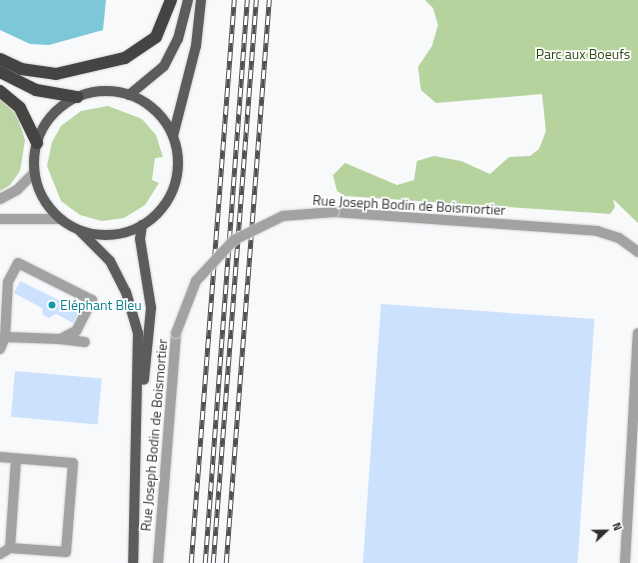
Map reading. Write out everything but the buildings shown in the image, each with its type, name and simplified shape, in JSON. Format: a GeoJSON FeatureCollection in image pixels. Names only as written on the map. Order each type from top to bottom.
{"type":"FeatureCollection","features":[{"type":"Feature","properties":{"kind":"highway"},"geometry":{"type":"LineString","coordinates":[[0,59],[21,69],[56,74],[124,58],[156,37],[172,0]]}},
{"type":"Feature","properties":{"kind":"highway"},"geometry":{"type":"LineString","coordinates":[[0,72],[36,90],[77,97]]}},
{"type":"Feature","properties":{"kind":"highway"},"geometry":{"type":"LineString","coordinates":[[0,91],[20,108],[37,143]]}},
{"type":"Feature","properties":{"kind":"main road"},"geometry":{"type":"LineString","coordinates":[[129,95],[164,66],[178,39],[188,0]]}},
{"type":"Feature","properties":{"kind":"main road"},"geometry":{"type":"LineString","coordinates":[[173,136],[196,46],[201,0]]}},
{"type":"Feature","properties":{"kind":"main road"},"geometry":{"type":"LineString","coordinates":[[78,229],[104,235],[142,225],[161,209],[174,187],[178,162],[173,136],[160,115],[129,95],[103,91],[77,97],[52,115],[37,143],[35,172],[44,198],[61,219],[78,229],[110,261],[135,317],[139,424]]}},
{"type":"Feature","properties":{"kind":"main road"},"geometry":{"type":"LineString","coordinates":[[133,563],[139,424],[151,308],[140,239],[142,225]]}},
{"type":"Feature","properties":{"kind":"street"},"geometry":{"type":"LineString","coordinates":[[0,199],[17,190],[35,172]]}},
{"type":"Feature","properties":{"kind":"street","name":"Rue Joseph Bodin de Boismortier"},"geometry":{"type":"LineString","coordinates":[[158,563],[176,333],[187,297],[196,281],[234,240],[282,216],[334,212],[597,231],[619,238],[638,252]]}},
{"type":"Feature","properties":{"kind":"street"},"geometry":{"type":"LineString","coordinates":[[0,219],[61,219]]}},
{"type":"Feature","properties":{"kind":"street"},"geometry":{"type":"LineString","coordinates":[[0,349],[5,337],[8,282],[18,263],[92,300],[76,331],[60,339]]}},
{"type":"Feature","properties":{"kind":"street"},"geometry":{"type":"LineString","coordinates":[[625,563],[633,527],[638,333]]}},
{"type":"Feature","properties":{"kind":"street"},"geometry":{"type":"LineString","coordinates":[[5,337],[60,339],[85,342]]}},
{"type":"Feature","properties":{"kind":"street"},"geometry":{"type":"LineString","coordinates":[[0,458],[73,463],[66,552],[10,548],[0,554]]}},
{"type":"Feature","properties":{"kind":"street"},"geometry":{"type":"LineString","coordinates":[[10,548],[16,459]]}},
{"type":"Feature","properties":{"kind":"green space","name":"Parc aux Boeufs"},"geometry":{"type":"Polygon","coordinates":[[[425,0],[638,0],[638,223],[613,199],[615,207],[610,214],[345,196],[337,191],[333,175],[345,163],[397,185],[414,180],[417,161],[434,156],[461,161],[490,174],[509,157],[530,156],[539,149],[546,131],[542,94],[436,103],[421,90],[418,67],[432,46],[438,25],[433,8],[425,0]]]}},
{"type":"Feature","properties":{"kind":"green space"},"geometry":{"type":"Polygon","coordinates":[[[0,98],[17,115],[25,140],[20,171],[10,185],[0,191],[0,98]]]}},
{"type":"Feature","properties":{"kind":"green space"},"geometry":{"type":"Polygon","coordinates":[[[108,106],[142,119],[156,135],[163,157],[155,158],[152,180],[159,183],[145,205],[124,218],[102,221],[80,215],[61,201],[47,166],[52,142],[61,126],[81,111],[108,106]]]}},
{"type":"Feature","properties":{"kind":"water"},"geometry":{"type":"Polygon","coordinates":[[[0,0],[106,0],[103,30],[49,45],[30,44],[0,30],[0,0]]]}},
{"type":"Feature","properties":{"kind":"railway"},"geometry":{"type":"LineString","coordinates":[[191,563],[234,0]]}},
{"type":"Feature","properties":{"kind":"railway"},"geometry":{"type":"LineString","coordinates":[[205,563],[247,0]]}},
{"type":"Feature","properties":{"kind":"railway"},"geometry":{"type":"LineString","coordinates":[[213,563],[256,0]]}},
{"type":"Feature","properties":{"kind":"railway"},"geometry":{"type":"LineString","coordinates":[[226,563],[269,0]]}},
{"type":"Feature","properties":{"kind":"place","name":"Eléphant Bleu"},"geometry":{"type":"Point","coordinates":[52,305]}}]}
